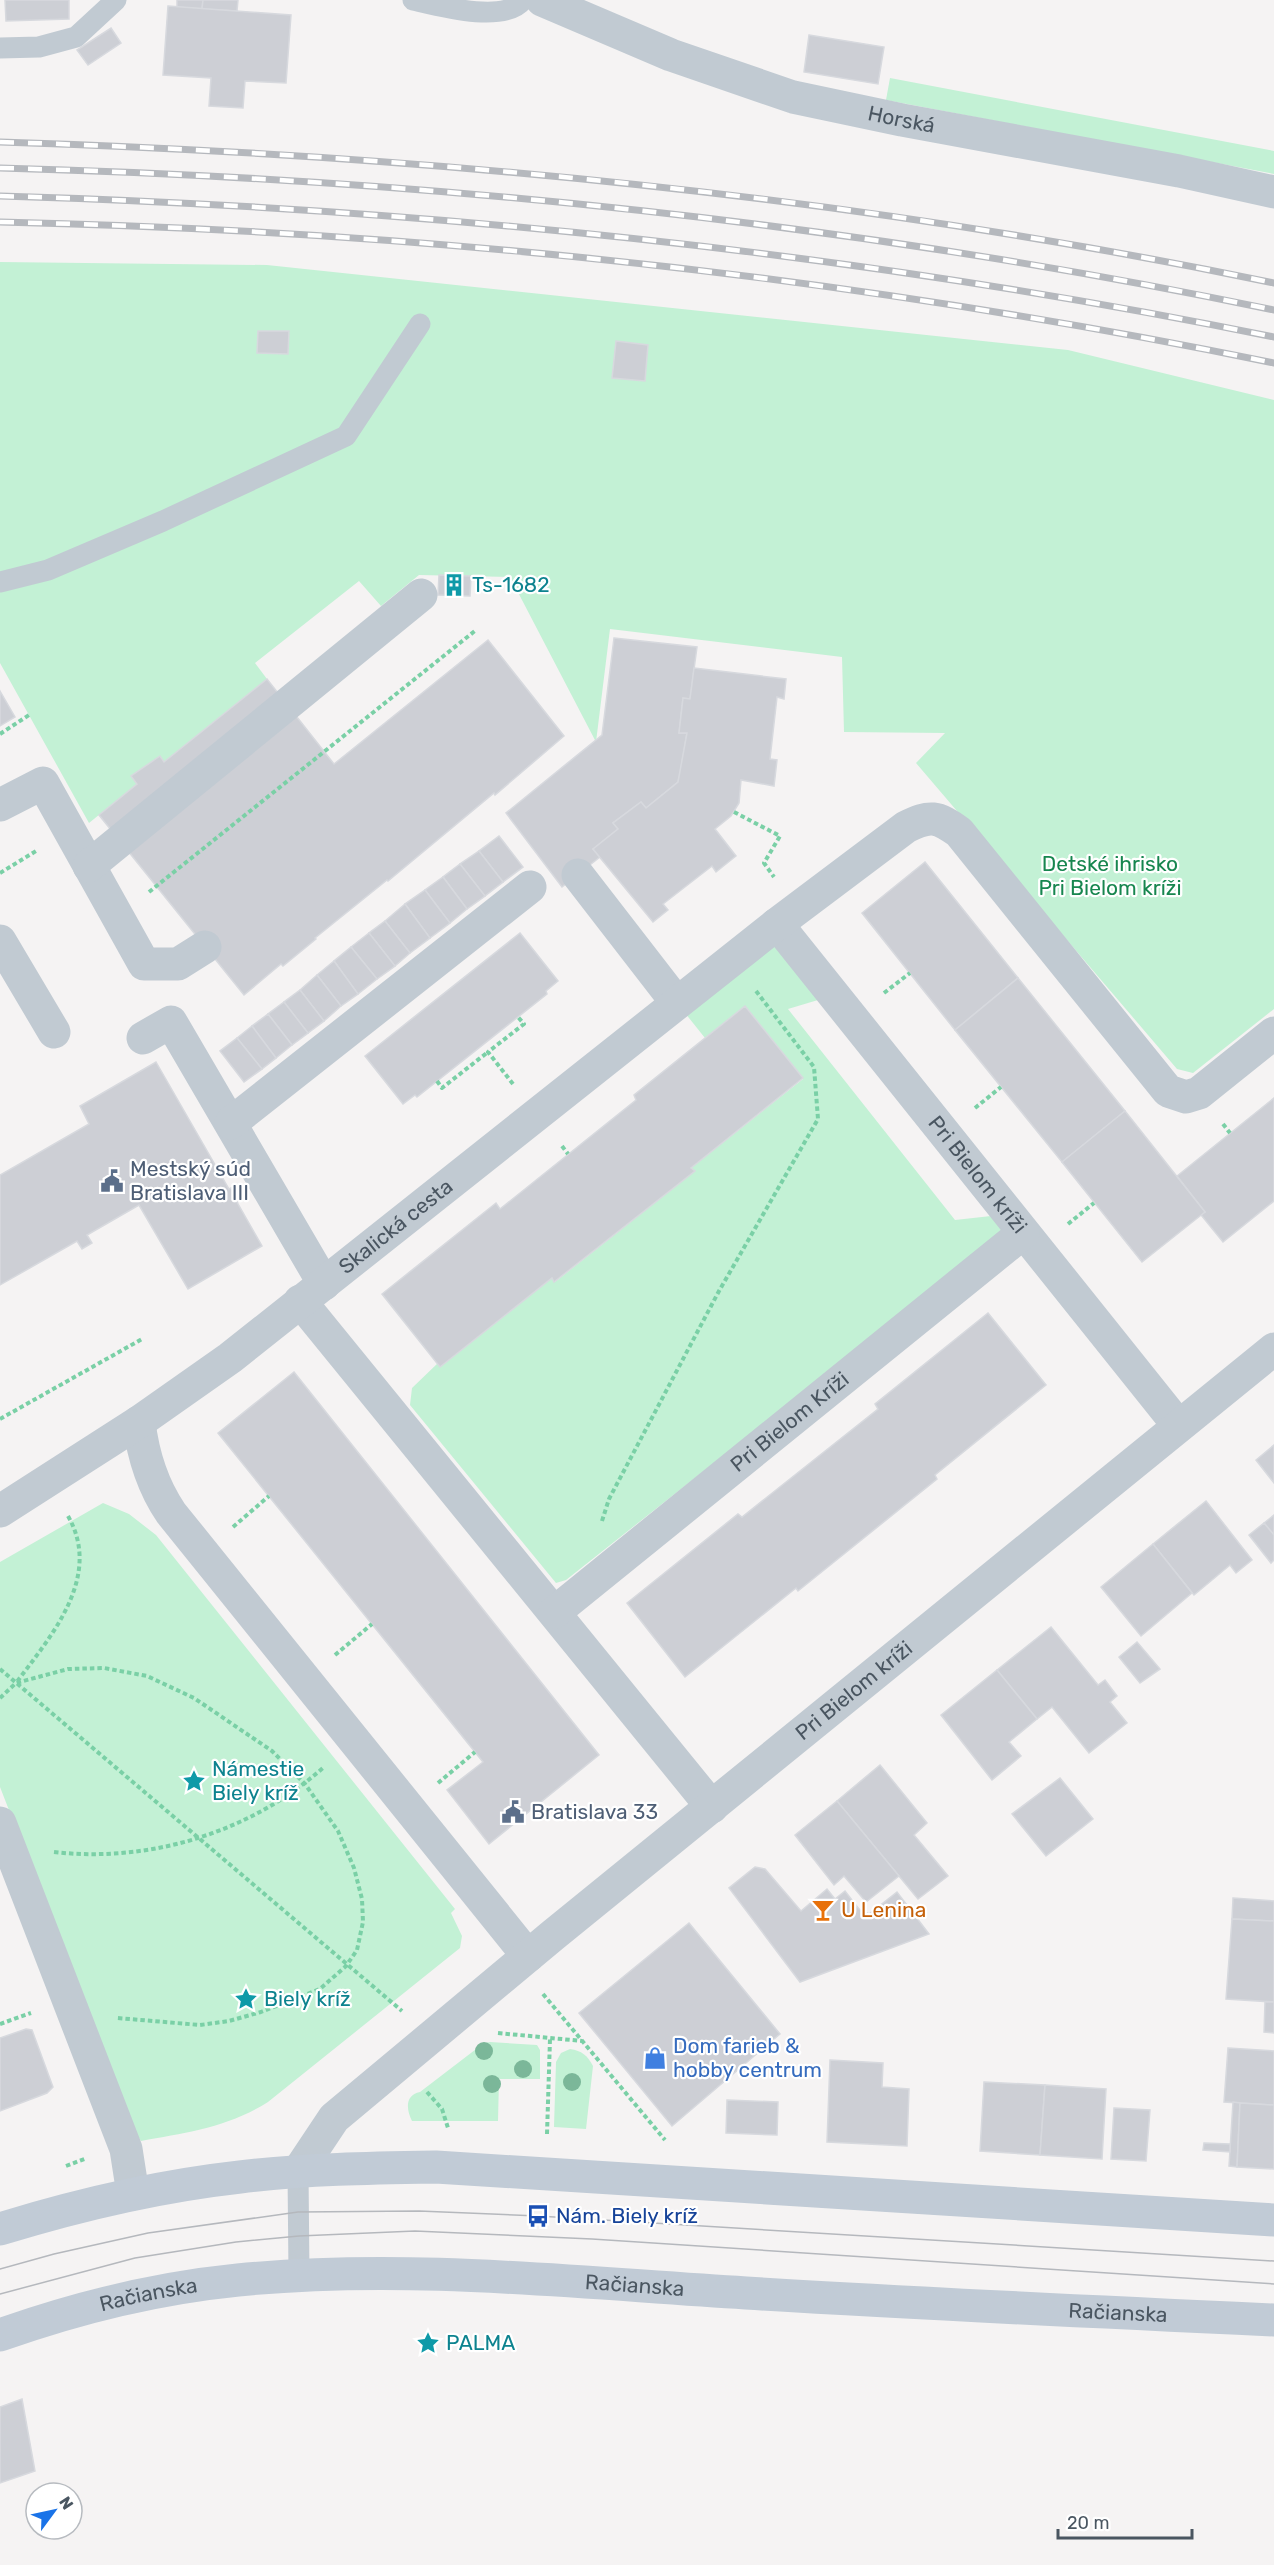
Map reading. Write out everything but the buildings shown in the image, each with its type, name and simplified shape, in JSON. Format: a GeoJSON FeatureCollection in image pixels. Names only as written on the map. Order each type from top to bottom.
{"type":"FeatureCollection","features":[{"type":"Feature","properties":{"kind":"main road"},"geometry":{"type":"LineString","coordinates":[[0,2229],[134,2194],[229,2178],[298,2172],[446,2168],[1274,2220]]}},
{"type":"Feature","properties":{"kind":"main road","name":"Račianska"},"geometry":{"type":"LineString","coordinates":[[0,2335],[58,2316],[141,2296],[208,2283],[299,2275],[461,2275],[971,2307],[1274,2320]]}},
{"type":"Feature","properties":{"kind":"street","name":"Horská"},"geometry":{"type":"LineString","coordinates":[[542,0],[671,55],[793,98],[1179,171],[1274,192]]}},
{"type":"Feature","properties":{"kind":"street"},"geometry":{"type":"LineString","coordinates":[[89,866],[421,595]]}},
{"type":"Feature","properties":{"kind":"street"},"geometry":{"type":"LineString","coordinates":[[0,805],[43,783],[144,964],[178,964],[205,947]]}},
{"type":"Feature","properties":{"kind":"street","name":"Skalická cesta"},"geometry":{"type":"LineString","coordinates":[[0,1511],[139,1422],[230,1358],[732,959],[906,827],[921,820],[933,818],[944,821],[959,832],[1168,1091],[1186,1097],[1199,1093],[1274,1033]]}},
{"type":"Feature","properties":{"kind":"street"},"geometry":{"type":"LineString","coordinates":[[578,875],[677,1003]]}},
{"type":"Feature","properties":{"kind":"street"},"geometry":{"type":"LineString","coordinates":[[231,1124],[530,887]]}},
{"type":"Feature","properties":{"kind":"street","name":"Pri Bielom kríži"},"geometry":{"type":"LineString","coordinates":[[788,916],[1023,1233],[1178,1425]]}},
{"type":"Feature","properties":{"kind":"street"},"geometry":{"type":"LineString","coordinates":[[0,941],[54,1032]]}},
{"type":"Feature","properties":{"kind":"street"},"geometry":{"type":"LineString","coordinates":[[143,1038],[171,1022],[231,1124],[312,1293],[555,1612],[712,1807]]}},
{"type":"Feature","properties":{"kind":"street","name":"Pri Bielom Kríži"},"geometry":{"type":"LineString","coordinates":[[555,1612],[1023,1233]]}},
{"type":"Feature","properties":{"kind":"street","name":"Pri Bielom kríži"},"geometry":{"type":"LineString","coordinates":[[528,1956],[1274,1349]]}},
{"type":"Feature","properties":{"kind":"street"},"geometry":{"type":"LineString","coordinates":[[139,1422],[142,1446],[156,1491],[171,1513],[528,1956],[334,2118],[298,2172]]}},
{"type":"Feature","properties":{"kind":"street"},"geometry":{"type":"LineString","coordinates":[[4,1835],[75,2012],[126,2149],[134,2194]]}},
{"type":"Feature","properties":{"kind":"lane"},"geometry":{"type":"LineString","coordinates":[[0,48],[39,47],[76,37],[116,0]]}},
{"type":"Feature","properties":{"kind":"lane"},"geometry":{"type":"LineString","coordinates":[[413,0],[461,10],[502,12],[519,6],[523,0]]}},
{"type":"Feature","properties":{"kind":"lane"},"geometry":{"type":"LineString","coordinates":[[0,582],[48,570],[163,521],[346,436],[420,324]]}},
{"type":"Feature","properties":{"kind":"lane"},"geometry":{"type":"LineString","coordinates":[[298,2172],[299,2275]]}},
{"type":"Feature","properties":{"kind":"path"},"geometry":{"type":"LineString","coordinates":[[145,895],[476,630]]}},
{"type":"Feature","properties":{"kind":"path"},"geometry":{"type":"LineString","coordinates":[[0,734],[30,715]]}},
{"type":"Feature","properties":{"kind":"path"},"geometry":{"type":"LineString","coordinates":[[734,812],[780,836],[764,863],[788,916]]}},
{"type":"Feature","properties":{"kind":"path"},"geometry":{"type":"LineString","coordinates":[[599,1530],[609,1499],[713,1302],[818,1119],[814,1067],[732,959]]}},
{"type":"Feature","properties":{"kind":"path"},"geometry":{"type":"LineString","coordinates":[[437,1081],[442,1088],[524,1024],[518,1017]]}},
{"type":"Feature","properties":{"kind":"path"},"geometry":{"type":"LineString","coordinates":[[488,1052],[537,1114]]}},
{"type":"Feature","properties":{"kind":"path"},"geometry":{"type":"LineString","coordinates":[[0,1419],[142,1339]]}},
{"type":"Feature","properties":{"kind":"path"},"geometry":{"type":"LineString","coordinates":[[0,1698],[16,1683],[56,1630],[80,1573],[80,1545],[72,1522],[48,1482]]}},
{"type":"Feature","properties":{"kind":"path"},"geometry":{"type":"LineString","coordinates":[[227,1531],[269,1496]]}},
{"type":"Feature","properties":{"kind":"path"},"geometry":{"type":"LineString","coordinates":[[330,1660],[372,1624]]}},
{"type":"Feature","properties":{"kind":"path"},"geometry":{"type":"LineString","coordinates":[[16,1683],[68,1670],[104,1668],[147,1676],[194,1698],[262,1744],[305,1784],[338,1831],[354,1868],[362,1899],[363,1922],[357,1950],[346,1966],[320,1989],[261,2012],[229,2021],[200,2025],[103,2017],[75,2012]]}},
{"type":"Feature","properties":{"kind":"path"},"geometry":{"type":"LineString","coordinates":[[0,1669],[346,1966],[433,2036]]}},
{"type":"Feature","properties":{"kind":"path"},"geometry":{"type":"LineString","coordinates":[[4,1835],[70,1854],[134,1852],[199,1840],[270,1808],[305,1784],[354,1740]]}},
{"type":"Feature","properties":{"kind":"path"},"geometry":{"type":"LineString","coordinates":[[433,1787],[475,1752]]}},
{"type":"Feature","properties":{"kind":"path"},"geometry":{"type":"LineString","coordinates":[[537,1988],[669,2146]]}},
{"type":"Feature","properties":{"kind":"path"},"geometry":{"type":"LineString","coordinates":[[0,2024],[40,2010]]}},
{"type":"Feature","properties":{"kind":"path"},"geometry":{"type":"LineString","coordinates":[[496,2033],[582,2041]]}},
{"type":"Feature","properties":{"kind":"path"},"geometry":{"type":"LineString","coordinates":[[547,2139],[550,2039]]}},
{"type":"Feature","properties":{"kind":"path"},"geometry":{"type":"LineString","coordinates":[[424,2090],[430,2093],[442,2109],[448,2132]]}},
{"type":"Feature","properties":{"kind":"path"},"geometry":{"type":"LineString","coordinates":[[63,2167],[89,2156]]}},
{"type":"Feature","properties":{"kind":"green space"},"geometry":{"type":"Polygon","coordinates":[[[890,78],[1274,151],[1274,174],[886,100],[890,78]]]}},
{"type":"Feature","properties":{"kind":"green space","name":"Detské ihrisko Pri Bielom kríži"},"geometry":{"type":"Polygon","coordinates":[[[0,262],[267,265],[1068,350],[1274,400],[1274,1009],[1193,1073],[1177,1069],[916,763],[945,733],[844,732],[842,657],[610,629],[596,742],[510,577],[419,575],[381,606],[359,581],[255,663],[267,679],[164,762],[160,756],[131,776],[137,784],[89,823],[0,663],[0,262]]]}},
{"type":"Feature","properties":{"kind":"green space"},"geometry":{"type":"Polygon","coordinates":[[[773,943],[818,1000],[788,1009],[955,1220],[991,1216],[1004,1233],[566,1580],[556,1583],[410,1405],[412,1388],[438,1363],[440,1366],[552,1278],[555,1282],[695,1171],[691,1168],[803,1079],[745,1006],[705,1038],[685,1013],[773,943]]]}},
{"type":"Feature","properties":{"kind":"green space","name":"Námestie Biely kríž"},"geometry":{"type":"Polygon","coordinates":[[[103,1503],[129,1514],[156,1535],[455,1909],[451,1913],[462,1936],[460,1948],[268,2102],[238,2118],[223,2123],[191,2132],[141,2141],[133,2129],[0,1787],[0,1562],[103,1503]]]}},
{"type":"Feature","properties":{"kind":"green space"},"geometry":{"type":"Polygon","coordinates":[[[484,2043],[537,2045],[540,2050],[540,2079],[499,2079],[498,2121],[412,2121],[408,2107],[409,2099],[484,2043]]]}},
{"type":"Feature","properties":{"kind":"green space"},"geometry":{"type":"Polygon","coordinates":[[[570,2049],[584,2054],[593,2066],[586,2129],[554,2127],[556,2062],[561,2053],[570,2049]]]}},
{"type":"Feature","properties":{"kind":"tram line"},"geometry":{"type":"LineString","coordinates":[[0,2269],[54,2254],[148,2233],[298,2212],[419,2211],[538,2216],[1274,2261]]}},
{"type":"Feature","properties":{"kind":"tram line"},"geometry":{"type":"LineString","coordinates":[[0,2294],[135,2258],[236,2242],[299,2236],[415,2231],[592,2239],[1274,2284]]}},
{"type":"Feature","properties":{"kind":"railway"},"geometry":{"type":"LineString","coordinates":[[0,142],[320,157],[480,169],[640,185],[958,226],[1116,252],[1274,283]]}},
{"type":"Feature","properties":{"kind":"railway"},"geometry":{"type":"LineString","coordinates":[[0,168],[320,183],[640,210],[958,253],[1116,279],[1274,310]]}},
{"type":"Feature","properties":{"kind":"railway"},"geometry":{"type":"LineString","coordinates":[[0,196],[321,211],[480,223],[640,239],[799,258],[958,281],[1116,307],[1274,337]]}},
{"type":"Feature","properties":{"kind":"railway"},"geometry":{"type":"LineString","coordinates":[[0,222],[160,227],[321,236],[480,248],[640,264],[799,283],[958,306],[1274,363]]}},
{"type":"Feature","properties":{"kind":"place","name":"Ts-1682"},"geometry":{"type":"Point","coordinates":[454,585]}},
{"type":"Feature","properties":{"kind":"place","name":"Mestský súd Bratislava III"},"geometry":{"type":"Point","coordinates":[112,1181]}},
{"type":"Feature","properties":{"kind":"place","name":"Námestie Biely kríž"},"geometry":{"type":"Point","coordinates":[194,1781]}},
{"type":"Feature","properties":{"kind":"place","name":"Bratislava 33"},"geometry":{"type":"Point","coordinates":[513,1812]}},
{"type":"Feature","properties":{"kind":"place","name":"U Lenina"},"geometry":{"type":"Point","coordinates":[823,1910]}},
{"type":"Feature","properties":{"kind":"place","name":"Biely kríž"},"geometry":{"type":"Point","coordinates":[246,1999]}},
{"type":"Feature","properties":{"kind":"place","name":"Dom farieb & hobby centrum"},"geometry":{"type":"Point","coordinates":[655,2058]}},
{"type":"Feature","properties":{"kind":"place","name":"Nám. Biely kríž"},"geometry":{"type":"Point","coordinates":[538,2216]}},
{"type":"Feature","properties":{"kind":"place","name":"PALMA"},"geometry":{"type":"Point","coordinates":[428,2343]}}]}
